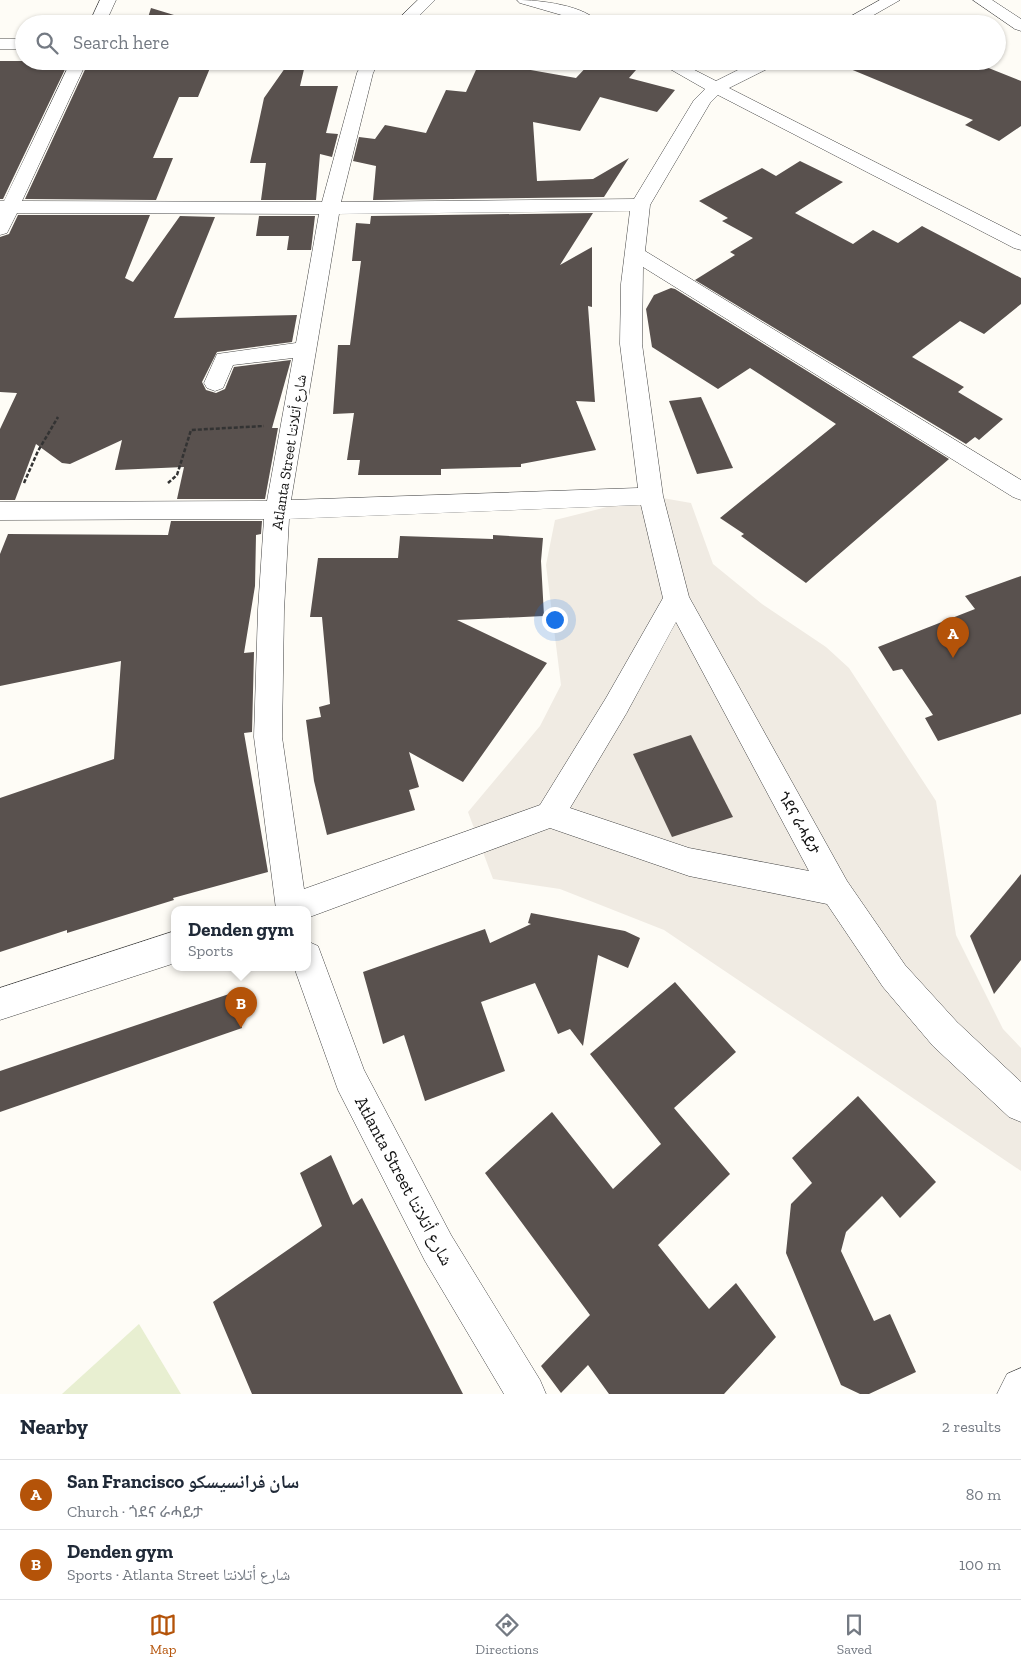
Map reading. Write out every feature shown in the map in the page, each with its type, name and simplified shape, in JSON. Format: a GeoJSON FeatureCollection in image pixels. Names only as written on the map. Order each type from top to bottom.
{"type":"FeatureCollection","features":[{"type":"Feature","properties":{"kind":"street"},"geometry":{"type":"LineString","coordinates":[[101,15],[108,0]]}},
{"type":"Feature","properties":{"kind":"street"},"geometry":{"type":"LineString","coordinates":[[411,15],[427,0]]}},
{"type":"Feature","properties":{"kind":"street"},"geometry":{"type":"LineString","coordinates":[[525,0],[575,15]]}},
{"type":"Feature","properties":{"kind":"street"},"geometry":{"type":"LineString","coordinates":[[863,15],[892,0]]}},
{"type":"Feature","properties":{"kind":"street"},"geometry":{"type":"LineString","coordinates":[[981,0],[1004,15]]}},
{"type":"Feature","properties":{"kind":"street"},"geometry":{"type":"LineString","coordinates":[[571,13],[585,4]]}},
{"type":"Feature","properties":{"kind":"street"},"geometry":{"type":"LineString","coordinates":[[1006,16],[1021,26]]}},
{"type":"Feature","properties":{"kind":"street"},"geometry":{"type":"LineString","coordinates":[[0,44],[15,44]]}},
{"type":"Feature","properties":{"kind":"street"},"geometry":{"type":"LineString","coordinates":[[0,229],[5,207],[74,70]]}},
{"type":"Feature","properties":{"kind":"street","name":"Atlanta Street شارع أتلانتا"},"geometry":{"type":"LineString","coordinates":[[291,906],[268,737],[270,610],[277,510],[305,348],[312,275],[367,70]]}},
{"type":"Feature","properties":{"kind":"street"},"geometry":{"type":"LineString","coordinates":[[681,70],[1021,244]]}},
{"type":"Feature","properties":{"kind":"street"},"geometry":{"type":"LineString","coordinates":[[5,207],[330,208],[640,205],[655,177],[703,100],[716,88],[751,70]]}},
{"type":"Feature","properties":{"kind":"street","name":"ጎደና ራሓይታ"},"geometry":{"type":"LineString","coordinates":[[640,205],[630,284],[631,344],[651,496],[676,598],[836,891],[894,976],[945,1034],[1021,1105]]}},
{"type":"Feature","properties":{"kind":"street"},"geometry":{"type":"LineString","coordinates":[[634,253],[1021,490]]}},
{"type":"Feature","properties":{"kind":"street"},"geometry":{"type":"LineString","coordinates":[[215,383],[225,359],[305,348]]}},
{"type":"Feature","properties":{"kind":"street"},"geometry":{"type":"LineString","coordinates":[[0,511],[277,510],[651,496]]}},
{"type":"Feature","properties":{"kind":"street"},"geometry":{"type":"LineString","coordinates":[[550,815],[616,706],[676,598]]}},
{"type":"Feature","properties":{"kind":"street"},"geometry":{"type":"LineString","coordinates":[[299,906],[550,815],[689,862],[836,891]]}},
{"type":"Feature","properties":{"kind":"street"},"geometry":{"type":"LineString","coordinates":[[0,1004],[171,948]]}},
{"type":"Feature","properties":{"kind":"street","name":"Atlanta Street شارع أتلانتا"},"geometry":{"type":"LineString","coordinates":[[311,968],[350,1078],[438,1248],[526,1394]]}},
{"type":"Feature","properties":{"kind":"street"},"geometry":{"type":"LineString","coordinates":[[1017,1394],[1021,1388]]}},
{"type":"Feature","properties":{"kind":"path"},"geometry":{"type":"LineString","coordinates":[[162,488],[177,475],[191,430],[292,424]]}},
{"type":"Feature","properties":{"kind":"green space"},"geometry":{"type":"Polygon","coordinates":[[[139,1324],[181,1394],[62,1394],[139,1324]]]}},
{"type":"Feature","properties":{"kind":"shaded area"},"geometry":{"type":"Polygon","coordinates":[[[651,496],[691,503],[713,564],[762,604],[826,647],[849,668],[936,801],[956,935],[1003,1029],[1021,1048],[1021,1171],[664,930],[560,889],[493,879],[468,812],[540,726],[561,685],[546,565],[555,520],[651,496]]]}},
{"type":"Feature","properties":{"kind":"building"},"geometry":{"type":"Polygon","coordinates":[[[151,8],[174,15],[149,15],[151,8]]]}},
{"type":"Feature","properties":{"kind":"building"},"geometry":{"type":"Polygon","coordinates":[[[0,61],[15,61],[15,70],[65,70],[3,199],[0,199],[0,61]]]}},
{"type":"Feature","properties":{"kind":"building"},"geometry":{"type":"Polygon","coordinates":[[[85,70],[209,70],[198,97],[179,97],[153,158],[173,158],[156,200],[25,199],[85,70]]]}},
{"type":"Feature","properties":{"kind":"building"},"geometry":{"type":"Polygon","coordinates":[[[284,70],[304,70],[300,86],[338,86],[326,133],[338,134],[332,157],[320,154],[316,200],[261,200],[266,163],[250,163],[264,98],[284,70]]]}},
{"type":"Feature","properties":{"kind":"building"},"geometry":{"type":"Polygon","coordinates":[[[476,70],[531,70],[576,78],[584,70],[636,70],[629,78],[675,90],[657,112],[600,97],[580,131],[533,122],[537,181],[593,179],[629,158],[604,197],[373,200],[376,166],[353,161],[359,137],[375,139],[385,125],[426,133],[446,90],[466,92],[476,70]]]}},
{"type":"Feature","properties":{"kind":"building"},"geometry":{"type":"Polygon","coordinates":[[[853,70],[994,70],[1021,81],[1021,126],[999,141],[965,125],[973,120],[853,70]]]}},
{"type":"Feature","properties":{"kind":"building"},"geometry":{"type":"Polygon","coordinates":[[[800,161],[843,182],[795,213],[853,244],[873,230],[898,243],[922,226],[1021,278],[1021,304],[984,334],[960,321],[912,357],[964,387],[958,392],[1003,419],[979,440],[975,437],[966,444],[695,280],[735,255],[730,252],[753,238],[722,221],[728,218],[699,201],[762,168],[776,176],[800,161]]]}},
{"type":"Feature","properties":{"kind":"building"},"geometry":{"type":"Polygon","coordinates":[[[593,213],[560,265],[592,247],[592,307],[588,306],[595,402],[576,401],[596,450],[521,464],[521,467],[441,469],[441,475],[358,475],[360,460],[347,460],[354,413],[333,414],[338,345],[350,345],[361,261],[352,261],[356,223],[370,224],[371,216],[593,213]]]}},
{"type":"Feature","properties":{"kind":"building"},"geometry":{"type":"Polygon","coordinates":[[[18,215],[150,215],[125,278],[133,282],[180,216],[215,217],[174,318],[297,315],[292,342],[217,352],[202,382],[206,390],[216,393],[225,389],[234,367],[291,360],[272,428],[278,428],[265,499],[177,499],[184,467],[115,470],[122,440],[70,464],[62,463],[36,444],[15,500],[0,500],[0,429],[17,393],[0,392],[0,237],[9,234],[18,215]]]}},
{"type":"Feature","properties":{"kind":"building"},"geometry":{"type":"Polygon","coordinates":[[[259,216],[315,216],[311,250],[287,250],[289,236],[256,236],[259,216]]]}},
{"type":"Feature","properties":{"kind":"building"},"geometry":{"type":"Polygon","coordinates":[[[671,288],[949,459],[806,583],[741,536],[744,534],[720,518],[836,424],[750,368],[718,389],[652,347],[646,309],[654,295],[671,288]]]}},
{"type":"Feature","properties":{"kind":"building"},"geometry":{"type":"Polygon","coordinates":[[[701,397],[733,468],[697,474],[669,401],[701,397]]]}},
{"type":"Feature","properties":{"kind":"building"},"geometry":{"type":"Polygon","coordinates":[[[171,521],[262,521],[261,534],[256,535],[255,586],[244,653],[254,652],[252,732],[244,733],[268,872],[173,898],[174,900],[67,933],[67,930],[0,952],[0,798],[114,759],[121,661],[0,686],[0,554],[8,534],[168,535],[171,521]]]}},
{"type":"Feature","properties":{"kind":"building"},"geometry":{"type":"Polygon","coordinates":[[[493,535],[543,538],[541,561],[544,616],[457,620],[547,663],[463,782],[409,752],[419,787],[409,790],[415,810],[327,835],[314,781],[306,720],[321,717],[319,707],[330,704],[322,617],[310,617],[318,558],[398,558],[400,536],[493,539],[493,535]]]}},
{"type":"Feature","properties":{"kind":"building"},"geometry":{"type":"Polygon","coordinates":[[[1021,576],[1021,714],[938,741],[925,718],[933,715],[902,669],[893,671],[878,647],[975,609],[965,596],[1021,576]]]}},
{"type":"Feature","properties":{"kind":"building"},"geometry":{"type":"Polygon","coordinates":[[[691,735],[733,817],[672,837],[633,754],[691,735]]]}},
{"type":"Feature","properties":{"kind":"building"},"geometry":{"type":"Polygon","coordinates":[[[1021,874],[1021,960],[994,994],[970,936],[1021,874]]]}},
{"type":"Feature","properties":{"kind":"building"},"geometry":{"type":"Polygon","coordinates":[[[531,913],[625,931],[640,938],[628,968],[598,955],[583,1046],[570,1029],[558,1034],[535,983],[481,1002],[505,1071],[425,1101],[404,1035],[383,1044],[363,972],[485,929],[490,943],[531,924],[528,923],[531,913]]]}},
{"type":"Feature","properties":{"kind":"building"},"geometry":{"type":"Polygon","coordinates":[[[675,982],[736,1052],[674,1108],[730,1174],[658,1245],[709,1309],[736,1283],[776,1337],[724,1394],[609,1394],[588,1365],[561,1393],[541,1366],[590,1315],[485,1173],[552,1112],[613,1189],[661,1144],[590,1054],[675,982]]]}},
{"type":"Feature","properties":{"kind":"building"},"geometry":{"type":"Polygon","coordinates":[[[235,992],[242,1028],[0,1112],[0,1071],[235,992]]]}},
{"type":"Feature","properties":{"kind":"building"},"geometry":{"type":"Polygon","coordinates":[[[858,1096],[936,1182],[900,1218],[882,1196],[846,1232],[841,1251],[874,1321],[890,1314],[916,1372],[869,1394],[860,1394],[841,1385],[786,1253],[791,1204],[812,1183],[792,1158],[858,1096]]]}},
{"type":"Feature","properties":{"kind":"building"},"geometry":{"type":"Polygon","coordinates":[[[331,1155],[353,1205],[362,1198],[463,1394],[252,1394],[213,1302],[322,1226],[300,1173],[331,1155]]]}},
{"type":"Feature","properties":{"kind":"place","name":"San Francisco سان فرانسيسكو"},"geometry":{"type":"Point","coordinates":[953,658]}},
{"type":"Feature","properties":{"kind":"place","name":"Denden gym"},"geometry":{"type":"Point","coordinates":[241,1028]}}]}
